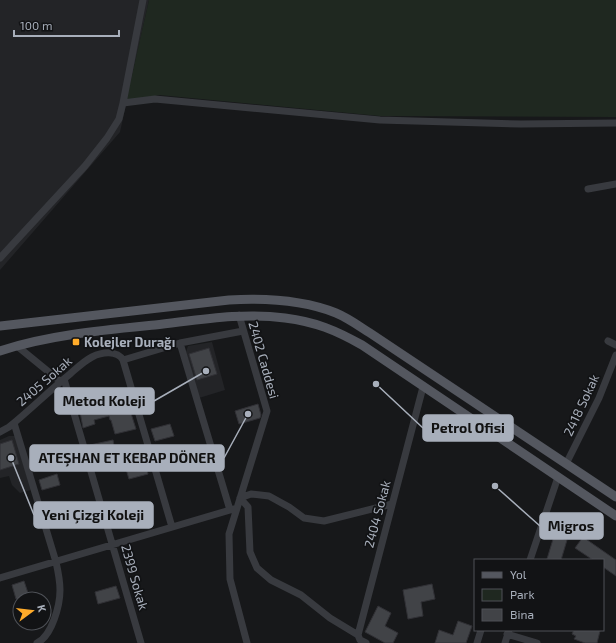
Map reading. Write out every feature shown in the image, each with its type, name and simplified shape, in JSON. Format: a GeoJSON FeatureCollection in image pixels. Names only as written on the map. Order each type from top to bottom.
{"type":"FeatureCollection","features":[{"type":"Feature","properties":{"kind":"main road"},"geometry":{"type":"LineString","coordinates":[[0,326],[229,300],[260,300],[297,303],[320,308],[347,318],[370,332],[616,497]]}},
{"type":"Feature","properties":{"kind":"main road"},"geometry":{"type":"LineString","coordinates":[[0,352],[34,341],[126,328],[239,315],[287,318],[314,323],[334,330],[362,345],[616,516]]}},
{"type":"Feature","properties":{"kind":"main road"},"geometry":{"type":"LineString","coordinates":[[558,477],[566,464]]}},
{"type":"Feature","properties":{"kind":"street"},"geometry":{"type":"LineString","coordinates":[[0,258],[84,166],[107,138],[119,119],[143,0]]}},
{"type":"Feature","properties":{"kind":"street"},"geometry":{"type":"LineString","coordinates":[[123,103],[155,98],[380,120],[521,124],[616,123]]}},
{"type":"Feature","properties":{"kind":"street"},"geometry":{"type":"LineString","coordinates":[[588,189],[616,184]]}},
{"type":"Feature","properties":{"kind":"street","name":"2402 Caddesi"},"geometry":{"type":"LineString","coordinates":[[239,315],[267,411],[240,498],[233,509],[230,531],[230,579],[246,643]]}},
{"type":"Feature","properties":{"kind":"street"},"geometry":{"type":"LineString","coordinates":[[172,527],[123,360],[180,343],[243,331]]}},
{"type":"Feature","properties":{"kind":"street"},"geometry":{"type":"LineString","coordinates":[[608,341],[616,345]]}},
{"type":"Feature","properties":{"kind":"street"},"geometry":{"type":"LineString","coordinates":[[0,578],[233,509],[180,343]]}},
{"type":"Feature","properties":{"kind":"street"},"geometry":{"type":"LineString","coordinates":[[16,346],[63,380]]}},
{"type":"Feature","properties":{"kind":"street","name":"2405 Sokak"},"geometry":{"type":"LineString","coordinates":[[0,432],[14,423],[87,359],[98,355],[115,354],[123,360]]}},
{"type":"Feature","properties":{"kind":"street","name":"2418 Sokak"},"geometry":{"type":"LineString","coordinates":[[566,464],[599,398],[615,358]]}},
{"type":"Feature","properties":{"kind":"street","name":"2399 Sokak"},"geometry":{"type":"LineString","coordinates":[[63,380],[141,643]]}},
{"type":"Feature","properties":{"kind":"street","name":"2404 Sokak"},"geometry":{"type":"LineString","coordinates":[[358,635],[423,387]]}},
{"type":"Feature","properties":{"kind":"street"},"geometry":{"type":"LineString","coordinates":[[14,423],[56,562],[60,581],[58,605],[54,618],[46,636],[37,643]]}},
{"type":"Feature","properties":{"kind":"street"},"geometry":{"type":"LineString","coordinates":[[530,559],[558,477]]}},
{"type":"Feature","properties":{"kind":"street"},"geometry":{"type":"LineString","coordinates":[[366,643],[360,640],[358,635],[330,618],[301,595],[271,580],[257,568],[250,552],[248,507],[240,498],[251,494],[269,496],[289,507],[304,518],[324,521],[392,504]]}},
{"type":"Feature","properties":{"kind":"street"},"geometry":{"type":"LineString","coordinates":[[477,643],[481,631]]}},
{"type":"Feature","properties":{"kind":"street"},"geometry":{"type":"LineString","coordinates":[[505,643],[508,632],[537,643]]}},
{"type":"Feature","properties":{"kind":"shaded area"},"geometry":{"type":"Polygon","coordinates":[[[0,0],[149,0],[120,132],[0,270],[0,0]]]}},
{"type":"Feature","properties":{"kind":"shaded area"},"geometry":{"type":"Polygon","coordinates":[[[212,342],[225,390],[199,398],[186,352],[188,346],[212,342]]]}},
{"type":"Feature","properties":{"kind":"shaded area"},"geometry":{"type":"Polygon","coordinates":[[[9,436],[15,436],[31,490],[20,493],[12,485],[9,476],[0,478],[0,440],[9,436]]]}},
{"type":"Feature","properties":{"kind":"green space"},"geometry":{"type":"Polygon","coordinates":[[[149,0],[616,0],[616,117],[380,116],[159,95],[126,102],[149,0]]]}},
{"type":"Feature","properties":{"kind":"building"},"geometry":{"type":"Polygon","coordinates":[[[209,348],[217,374],[197,380],[189,354],[209,348]]]}},
{"type":"Feature","properties":{"kind":"building"},"geometry":{"type":"Polygon","coordinates":[[[96,396],[100,409],[127,401],[136,429],[115,434],[109,416],[94,420],[95,424],[83,428],[78,401],[96,396]]]}},
{"type":"Feature","properties":{"kind":"building"},"geometry":{"type":"Polygon","coordinates":[[[258,404],[261,415],[260,418],[239,424],[235,411],[258,404]]]}},
{"type":"Feature","properties":{"kind":"building"},"geometry":{"type":"Polygon","coordinates":[[[170,424],[174,436],[155,441],[151,429],[170,424]]]}},
{"type":"Feature","properties":{"kind":"building"},"geometry":{"type":"Polygon","coordinates":[[[12,440],[19,464],[0,470],[0,444],[12,440]]]}},
{"type":"Feature","properties":{"kind":"building"},"geometry":{"type":"Polygon","coordinates":[[[113,440],[115,452],[94,459],[90,445],[113,440]]]}},
{"type":"Feature","properties":{"kind":"building"},"geometry":{"type":"Polygon","coordinates":[[[142,451],[148,474],[129,479],[122,456],[142,451]]]}},
{"type":"Feature","properties":{"kind":"building"},"geometry":{"type":"Polygon","coordinates":[[[57,474],[60,485],[42,490],[39,480],[57,474]]]}},
{"type":"Feature","properties":{"kind":"building"},"geometry":{"type":"Polygon","coordinates":[[[554,536],[567,540],[561,559],[547,559],[554,536]]]}},
{"type":"Feature","properties":{"kind":"building"},"geometry":{"type":"Polygon","coordinates":[[[583,537],[616,560],[616,576],[604,568],[604,559],[592,559],[575,548],[583,537]]]}},
{"type":"Feature","properties":{"kind":"building"},"geometry":{"type":"Polygon","coordinates":[[[24,581],[27,591],[14,591],[12,585],[24,581]]]}},
{"type":"Feature","properties":{"kind":"building"},"geometry":{"type":"Polygon","coordinates":[[[432,584],[435,599],[421,602],[423,616],[408,619],[403,590],[432,584]]]}},
{"type":"Feature","properties":{"kind":"building"},"geometry":{"type":"Polygon","coordinates":[[[116,586],[120,598],[98,604],[95,592],[116,586]]]}},
{"type":"Feature","properties":{"kind":"building"},"geometry":{"type":"Polygon","coordinates":[[[378,606],[391,613],[385,626],[398,633],[393,643],[385,643],[365,632],[378,606]]]}},
{"type":"Feature","properties":{"kind":"building"},"geometry":{"type":"Polygon","coordinates":[[[458,621],[472,626],[466,643],[435,643],[439,630],[453,635],[458,621]]]}},
{"type":"Feature","properties":{"kind":"building"},"geometry":{"type":"Polygon","coordinates":[[[574,631],[600,631],[597,643],[585,643],[574,639],[576,636],[572,634],[574,631]]]}},
{"type":"Feature","properties":{"kind":"place","name":"Kolejler Durağı"},"geometry":{"type":"Point","coordinates":[76,342]}},
{"type":"Feature","properties":{"kind":"place","name":"Metod Koleji"},"geometry":{"type":"Point","coordinates":[206,371]}},
{"type":"Feature","properties":{"kind":"place","name":"Petrol Ofisi"},"geometry":{"type":"Point","coordinates":[376,384]}},
{"type":"Feature","properties":{"kind":"place","name":"ATEŞHAN ET KEBAP DÖNER"},"geometry":{"type":"Point","coordinates":[248,414]}},
{"type":"Feature","properties":{"kind":"place","name":"Yeni Çizgi Koleji"},"geometry":{"type":"Point","coordinates":[11,458]}},
{"type":"Feature","properties":{"kind":"place","name":"Migros"},"geometry":{"type":"Point","coordinates":[495,486]}}]}
